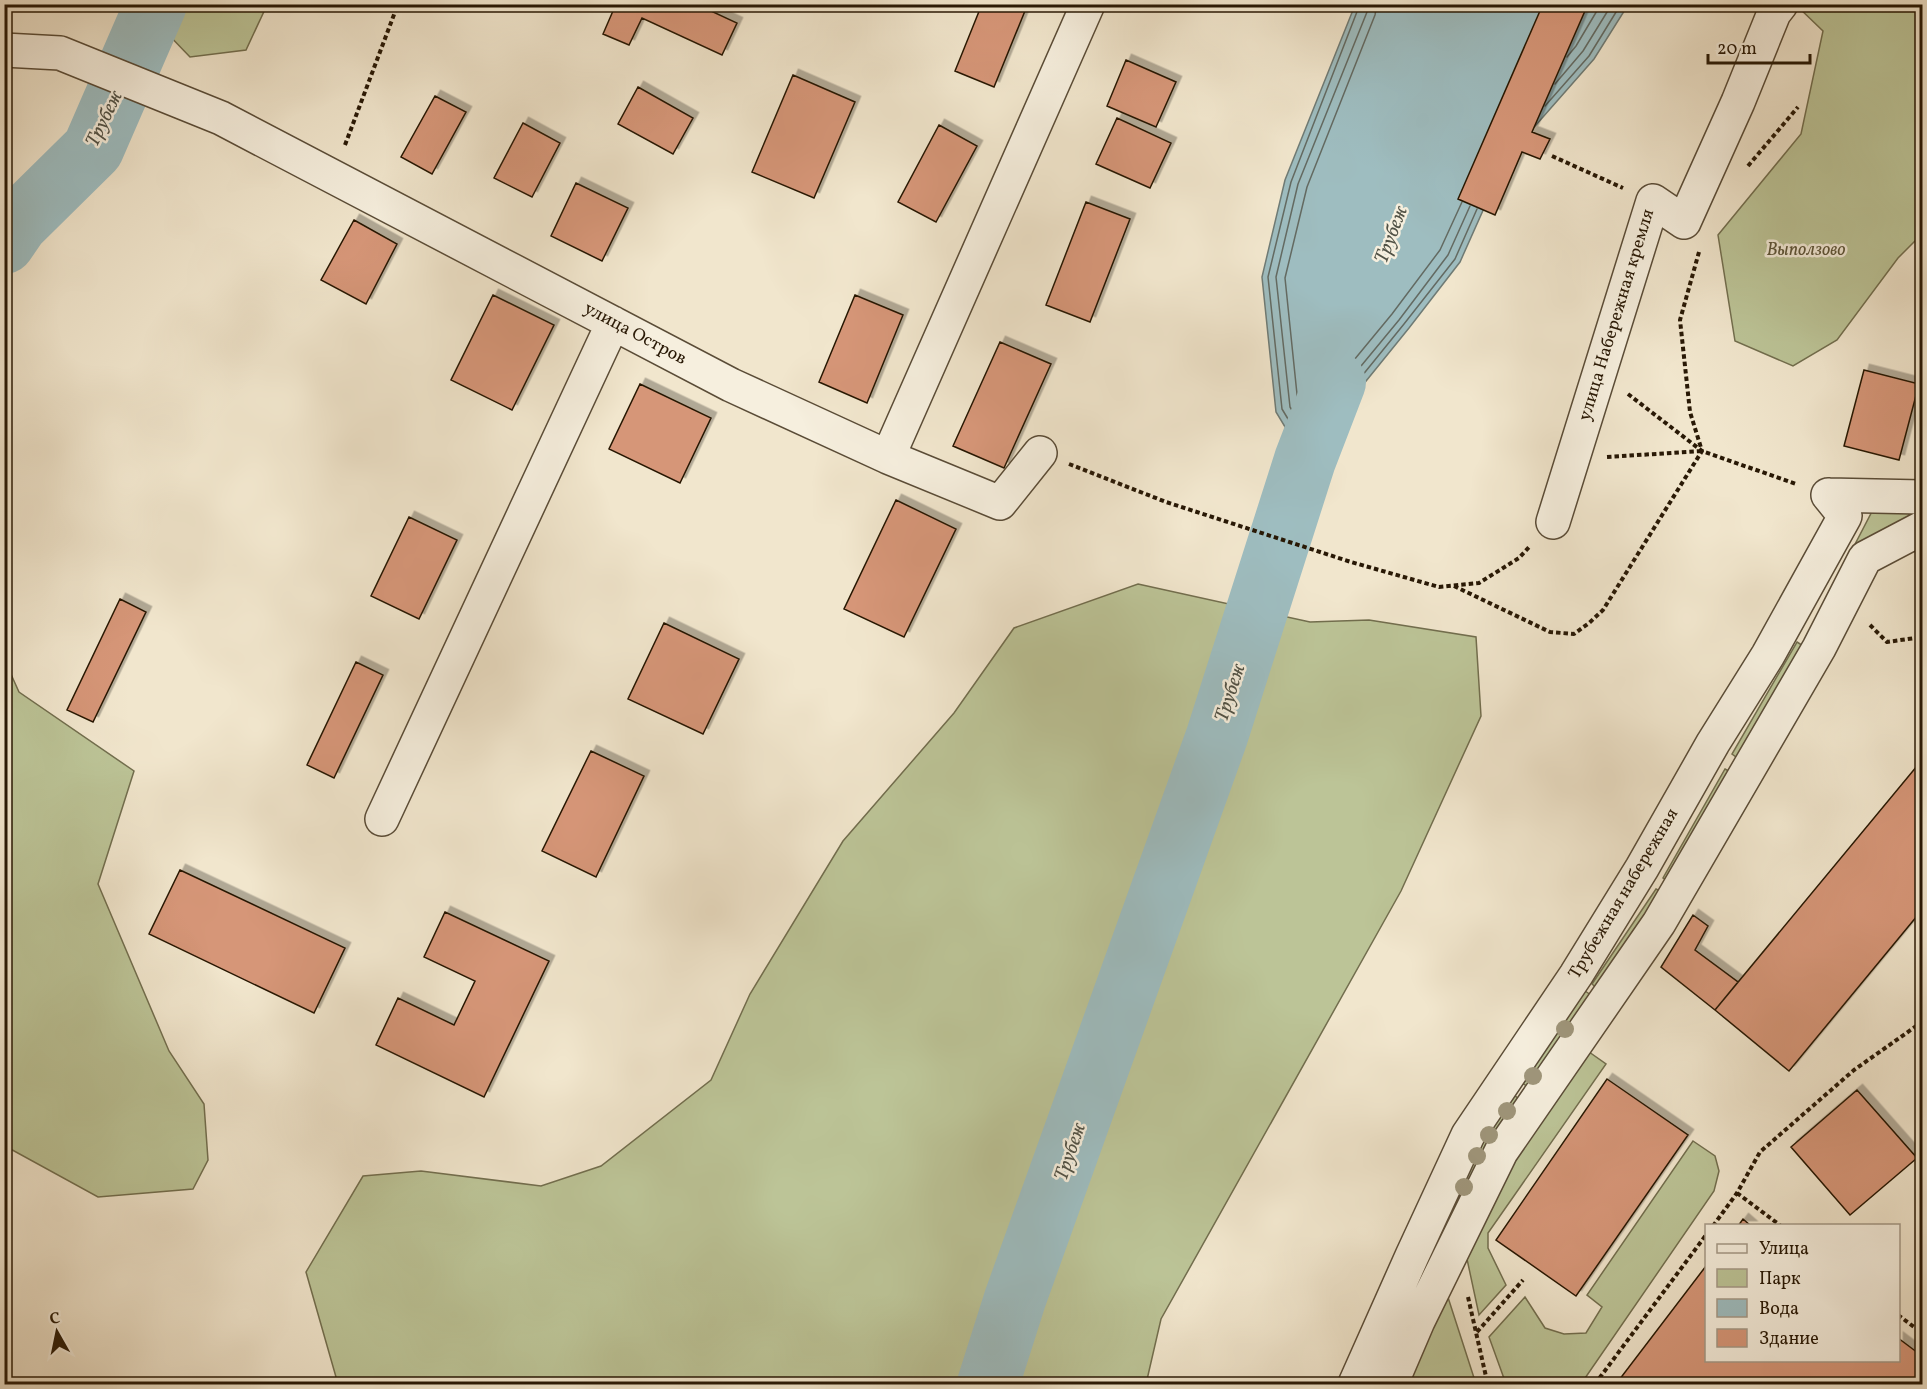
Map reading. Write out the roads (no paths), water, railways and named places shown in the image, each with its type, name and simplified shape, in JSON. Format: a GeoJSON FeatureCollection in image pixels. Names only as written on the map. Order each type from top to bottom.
{"type":"FeatureCollection","features":[{"type":"Feature","properties":{"kind":"street"},"geometry":{"type":"LineString","coordinates":[[888,457],[1088,4]]}},
{"type":"Feature","properties":{"kind":"street","name":"улица Набережная кремля"},"geometry":{"type":"LineString","coordinates":[[1553,522],[1653,201],[1684,222],[1738,102],[1774,13],[1781,4]]}},
{"type":"Feature","properties":{"kind":"street","name":"улица Остров"},"geometry":{"type":"LineString","coordinates":[[4,50],[60,53],[221,118],[731,385],[888,457],[1000,503],[1040,453]]}},
{"type":"Feature","properties":{"kind":"street"},"geometry":{"type":"LineString","coordinates":[[382,819],[613,323]]}},
{"type":"Feature","properties":{"kind":"street","name":"Трубежная набережная"},"geometry":{"type":"LineString","coordinates":[[1355,1384],[1468,1135],[1576,975],[1642,868],[1713,743],[1768,655],[1845,516],[1828,495],[1923,497]]}},
{"type":"Feature","properties":{"kind":"street"},"geometry":{"type":"LineString","coordinates":[[1391,1384],[1418,1321],[1501,1152],[1659,922],[1819,648],[1865,558],[1923,528]]}},
{"type":"Feature","properties":{"kind":"water"},"geometry":{"type":"Polygon","coordinates":[[[1355,5],[1628,5],[1594,59],[1506,159],[1460,262],[1358,391],[1323,457],[1305,460],[1276,412],[1262,277],[1285,180],[1355,5]]]}},
{"type":"Feature","properties":{"kind":"waterway","name":"Трубеж"},"geometry":{"type":"LineString","coordinates":[[4,243],[17,224],[93,149],[156,4]]}},
{"type":"Feature","properties":{"kind":"waterway","name":"Трубеж"},"geometry":{"type":"LineString","coordinates":[[988,1384],[1015,1299],[1217,736],[1305,460],[1335,382]]}},
{"type":"Feature","properties":{"kind":"park label","name":"Выползово"},"geometry":{"type":"Point","coordinates":[1806,250]}}]}
